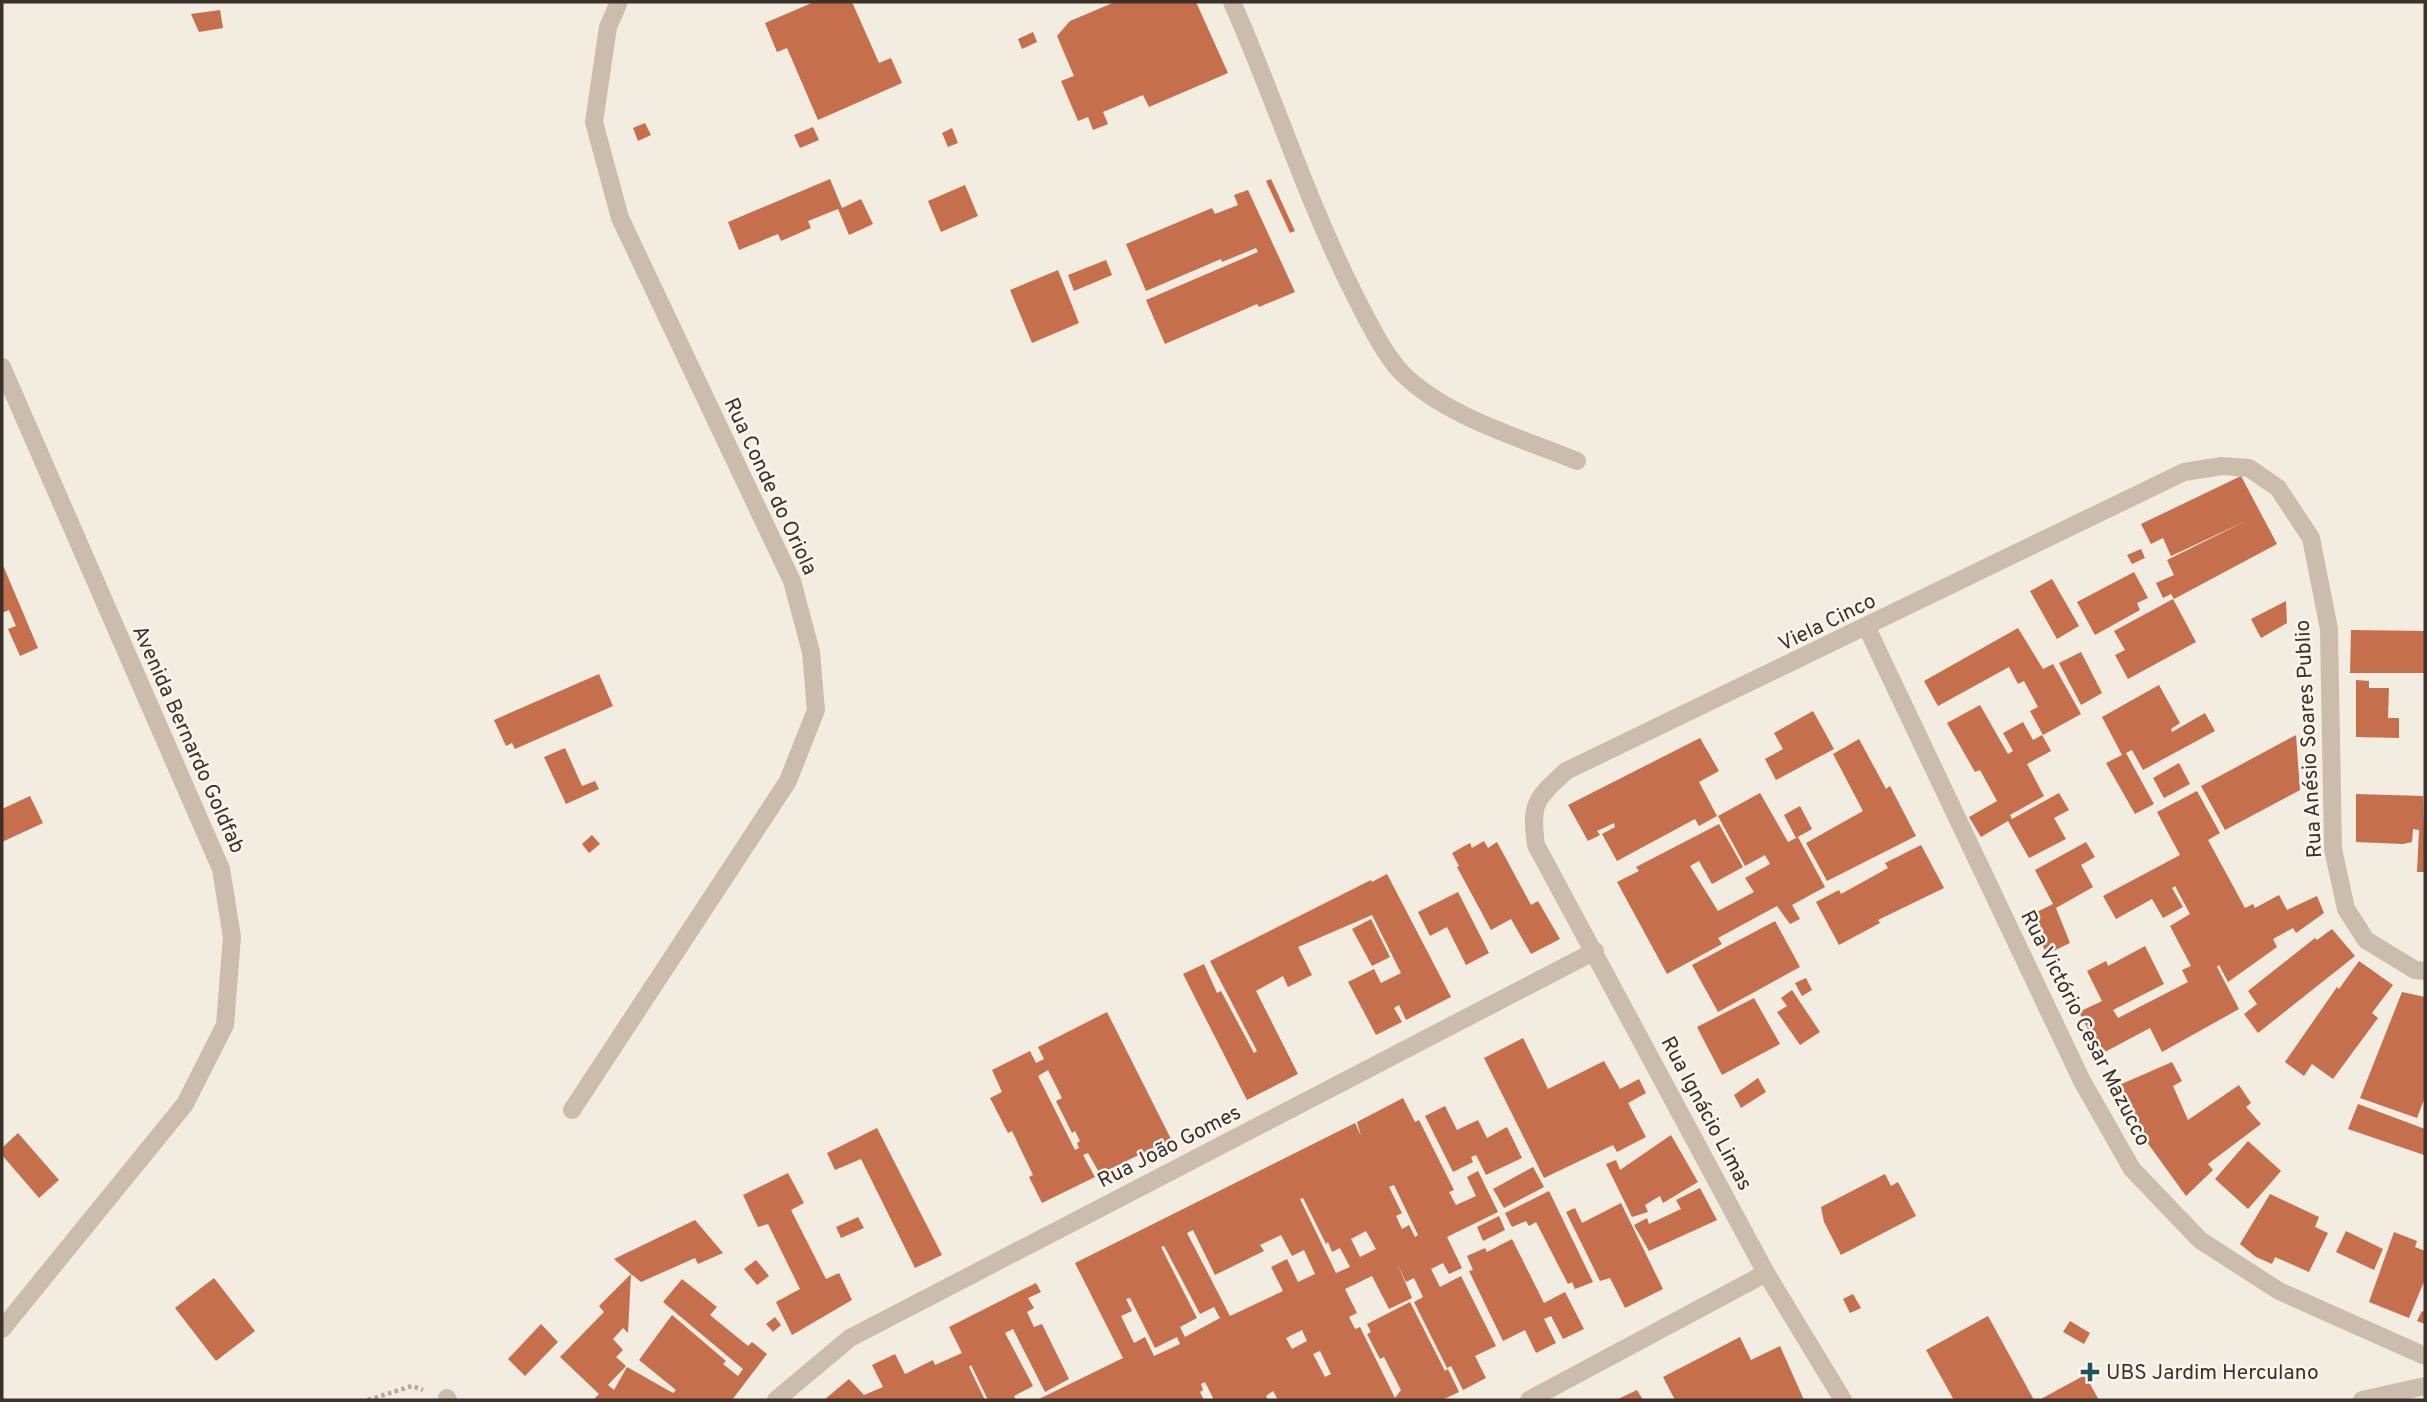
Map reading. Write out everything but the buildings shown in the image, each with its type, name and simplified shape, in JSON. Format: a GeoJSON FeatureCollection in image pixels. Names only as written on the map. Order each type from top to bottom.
{"type":"FeatureCollection","features":[{"type":"Feature","properties":{"kind":"street","name":"Rua Conde do Oriola"},"geometry":{"type":"LineString","coordinates":[[572,1111],[788,781],[816,710],[811,652],[792,581],[620,218],[594,122],[608,27],[618,2]]}},
{"type":"Feature","properties":{"kind":"street"},"geometry":{"type":"LineString","coordinates":[[1232,2],[1264,74],[1326,239],[1368,321],[1402,373],[1455,411],[1577,461]]}},
{"type":"Feature","properties":{"kind":"street","name":"Avenida Bernardo Goldfab"},"geometry":{"type":"LineString","coordinates":[[2,367],[221,869],[232,937],[225,1025],[185,1104],[2,1329]]}},
{"type":"Feature","properties":{"kind":"street","name":"Rua Anésio Soares Publio"},"geometry":{"type":"LineString","coordinates":[[2184,472],[2222,466],[2249,468],[2278,488],[2311,538],[2329,629],[2333,849],[2346,909],[2366,940],[2415,970],[2425,971]]}},
{"type":"Feature","properties":{"kind":"street","name":"Viela Cinco"},"geometry":{"type":"LineString","coordinates":[[1536,845],[1532,817],[1541,794],[1566,771],[1867,628],[2184,472]]}},
{"type":"Feature","properties":{"kind":"street","name":"Rua Victório Cesar Mazucco"},"geometry":{"type":"LineString","coordinates":[[1867,628],[2082,1081],[2132,1169],[2200,1240],[2279,1291],[2425,1356]]}},
{"type":"Feature","properties":{"kind":"street","name":"Rua Ignácio Limas"},"geometry":{"type":"LineString","coordinates":[[1536,845],[1766,1273],[1843,1400]]}},
{"type":"Feature","properties":{"kind":"street","name":"Rua João Gomes"},"geometry":{"type":"LineString","coordinates":[[776,1400],[850,1338],[1595,951]]}},
{"type":"Feature","properties":{"kind":"street"},"geometry":{"type":"LineString","coordinates":[[1529,1400],[1766,1273]]}},
{"type":"Feature","properties":{"kind":"street"},"geometry":{"type":"LineString","coordinates":[[2362,1400],[2425,1386]]}},
{"type":"Feature","properties":{"kind":"path"},"geometry":{"type":"LineString","coordinates":[[368,1400],[412,1386],[447,1399]]}},
{"type":"Feature","properties":{"kind":"place","name":"UBS Jardim Herculano"},"geometry":{"type":"Point","coordinates":[2090,1372]}}]}
